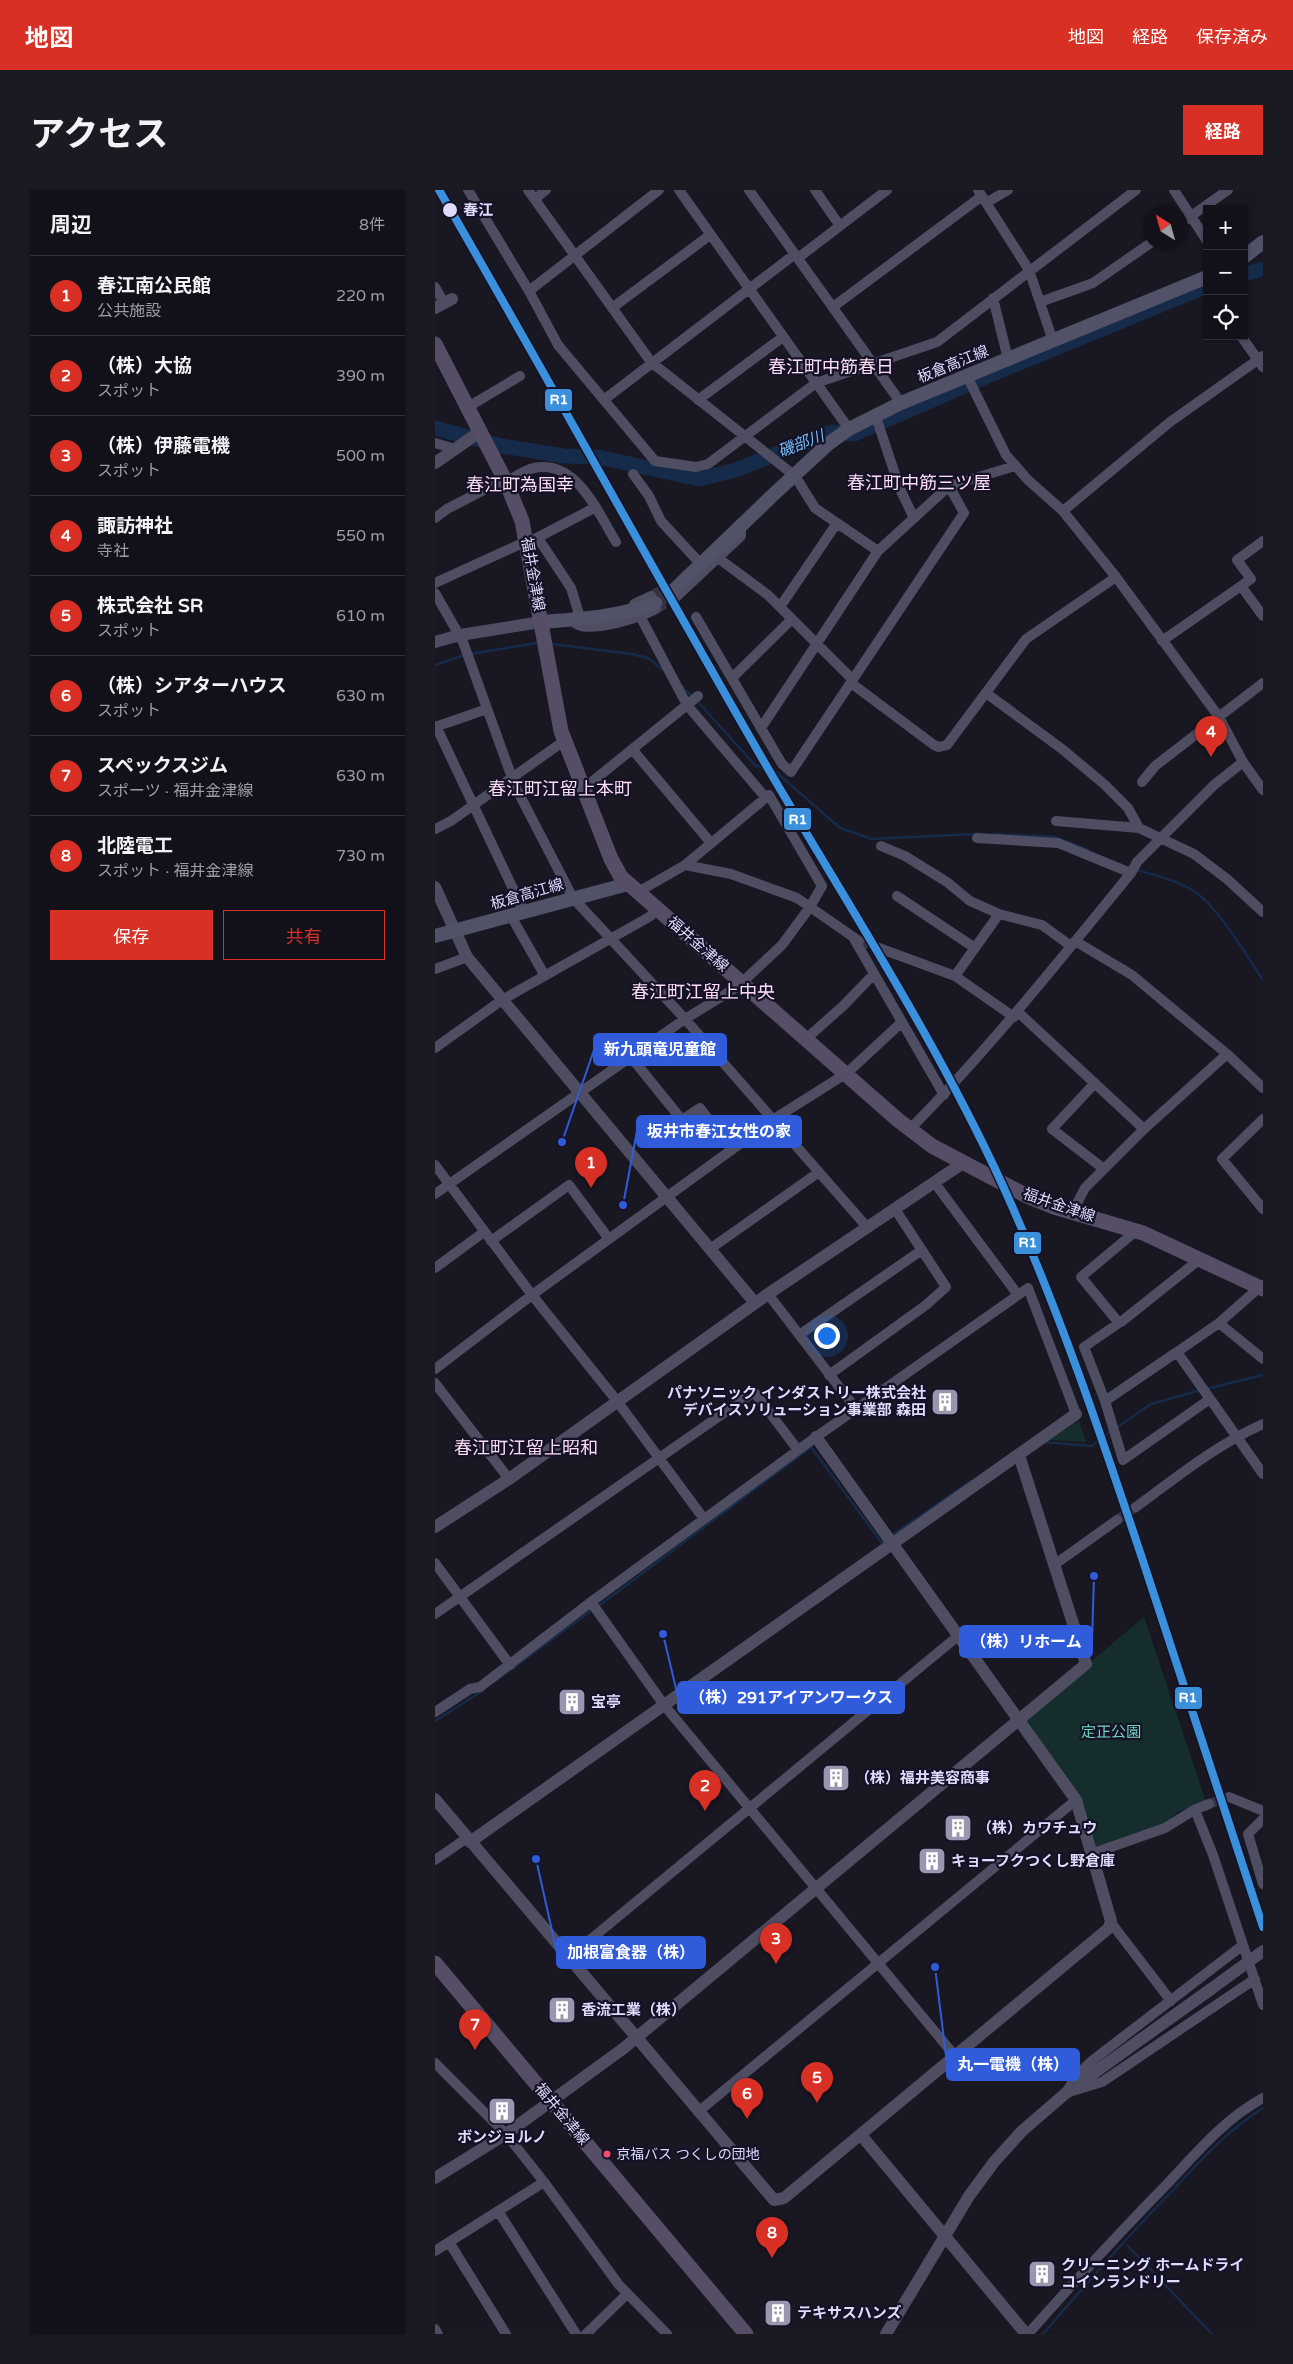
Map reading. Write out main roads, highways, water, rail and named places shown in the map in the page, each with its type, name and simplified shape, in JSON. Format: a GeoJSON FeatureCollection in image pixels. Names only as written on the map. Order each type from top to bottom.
{"type":"FeatureCollection","features":[{"type":"Feature","properties":{"kind":"main road"},"geometry":{"type":"LineString","coordinates":[[1248,254],[1263,242]]}},
{"type":"Feature","properties":{"kind":"main road","name":"板倉高江線"},"geometry":{"type":"LineString","coordinates":[[673,591],[828,444],[849,429],[875,414],[1053,340],[1203,283]]}},
{"type":"Feature","properties":{"kind":"main road","name":"福井金津線"},"geometry":{"type":"LineString","coordinates":[[435,344],[505,480],[531,541],[541,622],[557,715],[564,741],[617,871],[658,910],[910,1129],[933,1146],[1027,1196],[1072,1213],[1136,1231],[1262,1287]]}},
{"type":"Feature","properties":{"kind":"main road"},"geometry":{"type":"LineString","coordinates":[[541,622],[575,617],[619,614],[654,602]]}},
{"type":"Feature","properties":{"kind":"main road","name":"板倉高江線"},"geometry":{"type":"LineString","coordinates":[[435,936],[573,898],[633,888]]}},
{"type":"Feature","properties":{"kind":"main road","name":"福井金津線"},"geometry":{"type":"LineString","coordinates":[[435,1963],[746,2334]]}},
{"type":"Feature","properties":{"kind":"waterway","name":"磯部川"},"geometry":{"type":"LineString","coordinates":[[1248,273],[1263,269]]}},
{"type":"Feature","properties":{"kind":"waterway","name":"磯部川"},"geometry":{"type":"LineString","coordinates":[[435,428],[502,446],[564,456],[598,457],[699,479],[736,470],[832,432],[854,434],[985,377],[1203,288]]}},
{"type":"Feature","properties":{"kind":"waterway"},"geometry":{"type":"LineString","coordinates":[[470,654],[537,643]]}},
{"type":"Feature","properties":{"kind":"waterway"},"geometry":{"type":"LineString","coordinates":[[552,644],[632,654],[648,658],[663,670]]}},
{"type":"Feature","properties":{"kind":"waterway"},"geometry":{"type":"LineString","coordinates":[[435,665],[464,655]]}},
{"type":"Feature","properties":{"kind":"waterway"},"geometry":{"type":"LineString","coordinates":[[682,687],[693,697]]}},
{"type":"Feature","properties":{"kind":"waterway"},"geometry":{"type":"LineString","coordinates":[[697,701],[755,765],[776,772],[840,828],[872,839],[976,834]]}},
{"type":"Feature","properties":{"kind":"waterway"},"geometry":{"type":"LineString","coordinates":[[994,834],[1055,837],[1088,850]]}},
{"type":"Feature","properties":{"kind":"waterway"},"geometry":{"type":"LineString","coordinates":[[1137,870],[1177,882],[1198,894],[1224,922],[1263,980]]}},
{"type":"Feature","properties":{"kind":"waterway"},"geometry":{"type":"LineString","coordinates":[[1206,1389],[1263,1375]]}},
{"type":"Feature","properties":{"kind":"waterway"},"geometry":{"type":"LineString","coordinates":[[1116,1428],[1151,1404],[1201,1390]]}},
{"type":"Feature","properties":{"kind":"waterway"},"geometry":{"type":"LineString","coordinates":[[1044,1442],[1092,1446],[1111,1431]]}},
{"type":"Feature","properties":{"kind":"waterway"},"geometry":{"type":"LineString","coordinates":[[597,1607],[811,1447],[882,1543],[884,1541]]}},
{"type":"Feature","properties":{"kind":"waterway"},"geometry":{"type":"LineString","coordinates":[[891,1536],[971,1481]]}},
{"type":"Feature","properties":{"kind":"waterway"},"geometry":{"type":"LineString","coordinates":[[494,1682],[592,1610]]}},
{"type":"Feature","properties":{"kind":"waterway"},"geometry":{"type":"LineString","coordinates":[[435,1721],[484,1690]]}},
{"type":"Feature","properties":{"kind":"waterway"},"geometry":{"type":"LineString","coordinates":[[1043,2334],[1123,2243],[1205,2157],[1238,2126],[1263,2108]]}},
{"type":"Feature","properties":{"kind":"waterway"},"geometry":{"type":"LineString","coordinates":[[1128,2246],[1212,2334]]}},
{"type":"Feature","properties":{"kind":"tunnel"},"geometry":{"type":"LineString","coordinates":[[651,596],[669,586]]}},
{"type":"Feature","properties":{"kind":"tunnel"},"geometry":{"type":"LineString","coordinates":[[655,603],[674,590]]}},
{"type":"Feature","properties":{"kind":"tunnel"},"geometry":{"type":"LineString","coordinates":[[656,609],[676,597]]}},
{"type":"Feature","properties":{"kind":"tunnel"},"geometry":{"type":"LineString","coordinates":[[859,941],[879,948]]}},
{"type":"Feature","properties":{"kind":"tunnel"},"geometry":{"type":"LineString","coordinates":[[1117,1520],[1136,1507]]}},
{"type":"Feature","properties":{"kind":"tunnel"},"geometry":{"type":"LineString","coordinates":[[1209,1804],[1229,1797]]}},
{"type":"Feature","properties":{"kind":"place","name":"春江"},"geometry":{"type":"Point","coordinates":[450,210]}},
{"type":"Feature","properties":{"kind":"place","name":"諏訪神社"},"geometry":{"type":"Point","coordinates":[1211,757]}},
{"type":"Feature","properties":{"kind":"place","name":"新九頭竜児童館"},"geometry":{"type":"Point","coordinates":[562,1142]}},
{"type":"Feature","properties":{"kind":"place","name":"春江南公民館"},"geometry":{"type":"Point","coordinates":[591,1188]}},
{"type":"Feature","properties":{"kind":"place","name":"坂井市春江女性の家"},"geometry":{"type":"Point","coordinates":[623,1205]}},
{"type":"Feature","properties":{"kind":"place","name":"パナソニック インダストリー株式会社 デバイスソリューション事業部 森田"},"geometry":{"type":"Point","coordinates":[945,1402]}},
{"type":"Feature","properties":{"kind":"place","name":"（株）リホーム"},"geometry":{"type":"Point","coordinates":[1094,1576]}},
{"type":"Feature","properties":{"kind":"place","name":"（株）291アイアンワークス"},"geometry":{"type":"Point","coordinates":[663,1634]}},
{"type":"Feature","properties":{"kind":"place","name":"宝亭"},"geometry":{"type":"Point","coordinates":[572,1702]}},
{"type":"Feature","properties":{"kind":"place","name":"（株）福井美容商事"},"geometry":{"type":"Point","coordinates":[836,1778]}},
{"type":"Feature","properties":{"kind":"place","name":"（株）大協"},"geometry":{"type":"Point","coordinates":[705,1811]}},
{"type":"Feature","properties":{"kind":"place","name":"（株）カワチュウ"},"geometry":{"type":"Point","coordinates":[958,1828]}},
{"type":"Feature","properties":{"kind":"place","name":"加根富食器（株）"},"geometry":{"type":"Point","coordinates":[536,1859]}},
{"type":"Feature","properties":{"kind":"place","name":"キョーフクつくし野倉庫"},"geometry":{"type":"Point","coordinates":[932,1861]}},
{"type":"Feature","properties":{"kind":"place","name":"（株）伊藤電機"},"geometry":{"type":"Point","coordinates":[776,1964]}},
{"type":"Feature","properties":{"kind":"place","name":"丸一電機（株）"},"geometry":{"type":"Point","coordinates":[935,1967]}},
{"type":"Feature","properties":{"kind":"place","name":"香流工業（株）"},"geometry":{"type":"Point","coordinates":[562,2010]}},
{"type":"Feature","properties":{"kind":"place","name":"スペックスジム"},"geometry":{"type":"Point","coordinates":[475,2050]}},
{"type":"Feature","properties":{"kind":"place","name":"株式会社 SR"},"geometry":{"type":"Point","coordinates":[817,2103]}},
{"type":"Feature","properties":{"kind":"place","name":"ボンジョルノ"},"geometry":{"type":"Point","coordinates":[502,2111]}},
{"type":"Feature","properties":{"kind":"place","name":"（株）シアターハウス"},"geometry":{"type":"Point","coordinates":[747,2119]}},
{"type":"Feature","properties":{"kind":"place","name":"京福バス つくしの団地"},"geometry":{"type":"Point","coordinates":[607,2154]}},
{"type":"Feature","properties":{"kind":"place","name":"北陸電工"},"geometry":{"type":"Point","coordinates":[772,2258]}},
{"type":"Feature","properties":{"kind":"place","name":"クリーニング ホームドライ コインランドリー"},"geometry":{"type":"Point","coordinates":[1042,2274]}},
{"type":"Feature","properties":{"kind":"place","name":"テキサスハンズ"},"geometry":{"type":"Point","coordinates":[778,2313]}},
{"type":"Feature","properties":{"kind":"district","name":"春江町中筋春日"},"geometry":{"type":"Point","coordinates":[831,367]}},
{"type":"Feature","properties":{"kind":"district","name":"春江町中筋三ツ屋"},"geometry":{"type":"Point","coordinates":[919,483]}},
{"type":"Feature","properties":{"kind":"district","name":"春江町為国幸"},"geometry":{"type":"Point","coordinates":[520,485]}},
{"type":"Feature","properties":{"kind":"district","name":"春江町江留上本町"},"geometry":{"type":"Point","coordinates":[560,789]}},
{"type":"Feature","properties":{"kind":"district","name":"春江町江留上中央"},"geometry":{"type":"Point","coordinates":[703,992]}},
{"type":"Feature","properties":{"kind":"district","name":"春江町江留上昭和"},"geometry":{"type":"Point","coordinates":[526,1448]}},
{"type":"Feature","properties":{"kind":"park label","name":"定正公園"},"geometry":{"type":"Point","coordinates":[1111,1732]}}]}
